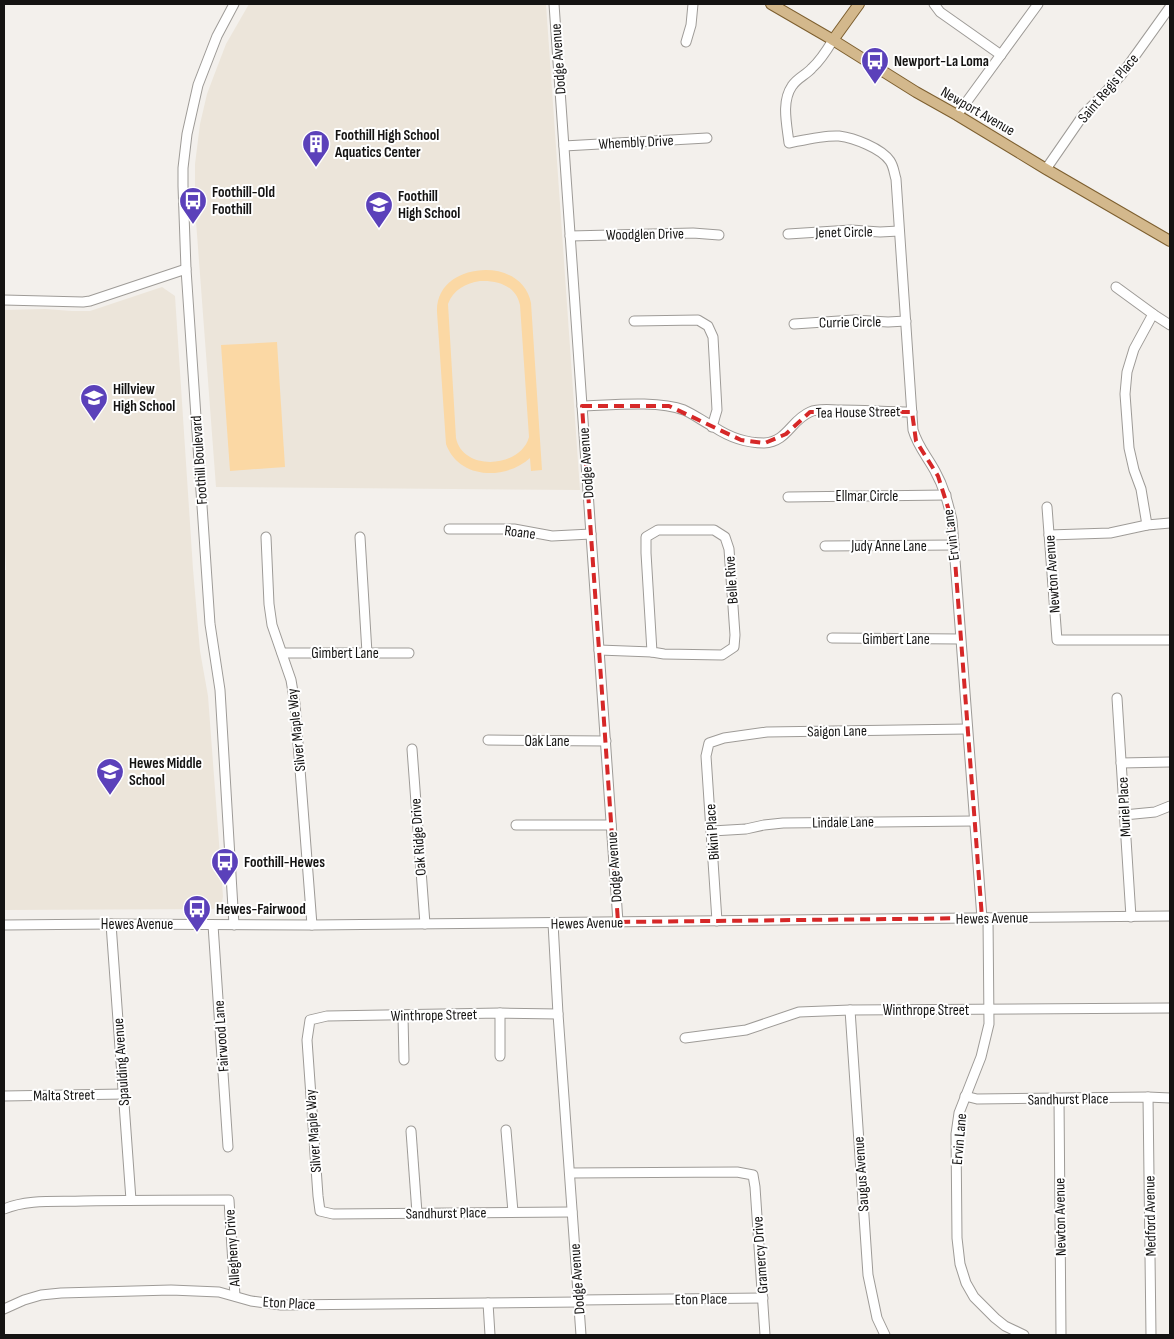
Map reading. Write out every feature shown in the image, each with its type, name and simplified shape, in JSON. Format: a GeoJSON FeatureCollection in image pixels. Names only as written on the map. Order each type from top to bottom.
{"type":"FeatureCollection","features":[{"type":"Feature","properties":{"kind":"main road","name":"Newport Avenue"},"geometry":{"type":"LineString","coordinates":[[771,4],[916,92],[1170,241]]}},
{"type":"Feature","properties":{"kind":"main road"},"geometry":{"type":"LineString","coordinates":[[833,40],[859,4]]}},
{"type":"Feature","properties":{"kind":"street","name":"Foothill Boulevard"},"geometry":{"type":"LineString","coordinates":[[234,4],[217,36],[203,69],[187,134],[182,186],[210,624],[220,699],[234,924]]}},
{"type":"Feature","properties":{"kind":"street","name":"Dodge Avenue"},"geometry":{"type":"LineString","coordinates":[[554,4],[618,922]]}},
{"type":"Feature","properties":{"kind":"street"},"geometry":{"type":"LineString","coordinates":[[686,42],[691,25],[693,4]]}},
{"type":"Feature","properties":{"kind":"street"},"geometry":{"type":"LineString","coordinates":[[934,4],[940,12],[1001,55]]}},
{"type":"Feature","properties":{"kind":"street"},"geometry":{"type":"LineString","coordinates":[[957,115],[1038,4]]}},
{"type":"Feature","properties":{"kind":"street","name":"Saint Regis Place"},"geometry":{"type":"LineString","coordinates":[[1046,169],[1084,114],[1122,74],[1170,7]]}},
{"type":"Feature","properties":{"kind":"street","name":"Ervin Lane"},"geometry":{"type":"LineString","coordinates":[[833,40],[812,69],[791,86],[787,100],[786,116],[789,142],[837,136],[848,138],[876,149],[889,160],[894,168],[913,430],[916,441],[934,468],[946,495],[952,520],[974,821],[985,918],[989,1024],[981,1057],[959,1113],[956,1134],[957,1238],[960,1264],[966,1283],[974,1297],[1004,1326],[1024,1335]]}},
{"type":"Feature","properties":{"kind":"street","name":"Whembly Drive"},"geometry":{"type":"LineString","coordinates":[[564,146],[707,138]]}},
{"type":"Feature","properties":{"kind":"street","name":"Jenet Circle"},"geometry":{"type":"LineString","coordinates":[[788,234],[851,230],[899,231]]}},
{"type":"Feature","properties":{"kind":"street","name":"Woodglen Drive"},"geometry":{"type":"LineString","coordinates":[[570,236],[693,233],[719,235]]}},
{"type":"Feature","properties":{"kind":"street"},"geometry":{"type":"LineString","coordinates":[[4,300],[90,301],[186,269]]}},
{"type":"Feature","properties":{"kind":"street"},"geometry":{"type":"LineString","coordinates":[[1116,287],[1170,324]]}},
{"type":"Feature","properties":{"kind":"street"},"geometry":{"type":"LineString","coordinates":[[1147,525],[1141,489],[1129,448],[1125,394],[1127,372],[1134,349],[1153,314]]}},
{"type":"Feature","properties":{"kind":"street"},"geometry":{"type":"LineString","coordinates":[[634,321],[698,320],[708,326],[713,337],[717,410],[712,427]]}},
{"type":"Feature","properties":{"kind":"street","name":"Currie Circle"},"geometry":{"type":"LineString","coordinates":[[794,324],[854,320],[906,321]]}},
{"type":"Feature","properties":{"kind":"street","name":"Tea House Street"},"geometry":{"type":"LineString","coordinates":[[582,406],[669,406],[685,410],[712,427],[741,440],[765,443],[776,440],[786,434],[801,417],[810,412],[820,410],[912,412]]}},
{"type":"Feature","properties":{"kind":"street","name":"Ellmar Circle"},"geometry":{"type":"LineString","coordinates":[[788,497],[946,495]]}},
{"type":"Feature","properties":{"kind":"street","name":"Newton Avenue"},"geometry":{"type":"LineString","coordinates":[[1047,507],[1056,640],[1170,640]]}},
{"type":"Feature","properties":{"kind":"street"},"geometry":{"type":"LineString","coordinates":[[1049,535],[1110,533],[1147,525],[1170,523]]}},
{"type":"Feature","properties":{"kind":"street","name":"Roane"},"geometry":{"type":"LineString","coordinates":[[449,529],[514,529],[552,536],[591,534]]}},
{"type":"Feature","properties":{"kind":"street","name":"Belle Rive"},"geometry":{"type":"LineString","coordinates":[[599,650],[722,655],[734,648],[735,635],[729,549],[725,537],[714,530],[658,530],[646,537],[652,652]]}},
{"type":"Feature","properties":{"kind":"street"},"geometry":{"type":"LineString","coordinates":[[360,536],[367,653]]}},
{"type":"Feature","properties":{"kind":"street","name":"Silver Maple Way"},"geometry":{"type":"LineString","coordinates":[[266,537],[269,604],[272,625],[291,680],[295,704],[312,925]]}},
{"type":"Feature","properties":{"kind":"street","name":"Judy Anne Lane"},"geometry":{"type":"LineString","coordinates":[[825,546],[954,545]]}},
{"type":"Feature","properties":{"kind":"street","name":"Gimbert Lane"},"geometry":{"type":"LineString","coordinates":[[832,638],[960,639]]}},
{"type":"Feature","properties":{"kind":"street","name":"Gimbert Lane"},"geometry":{"type":"LineString","coordinates":[[282,654],[409,653]]}},
{"type":"Feature","properties":{"kind":"street","name":"Muriel Place"},"geometry":{"type":"LineString","coordinates":[[1117,698],[1131,917]]}},
{"type":"Feature","properties":{"kind":"street","name":"Saigon Lane"},"geometry":{"type":"LineString","coordinates":[[709,743],[724,738],[767,732],[967,729]]}},
{"type":"Feature","properties":{"kind":"street","name":"Oak Lane"},"geometry":{"type":"LineString","coordinates":[[488,740],[606,741]]}},
{"type":"Feature","properties":{"kind":"street","name":"Bikini Place"},"geometry":{"type":"LineString","coordinates":[[709,743],[706,756],[717,921]]}},
{"type":"Feature","properties":{"kind":"street","name":"Oak Ridge Drive"},"geometry":{"type":"LineString","coordinates":[[412,749],[425,924]]}},
{"type":"Feature","properties":{"kind":"street"},"geometry":{"type":"LineString","coordinates":[[1122,763],[1170,762]]}},
{"type":"Feature","properties":{"kind":"street"},"geometry":{"type":"LineString","coordinates":[[1124,815],[1155,812],[1170,806]]}},
{"type":"Feature","properties":{"kind":"street","name":"Lindale Lane"},"geometry":{"type":"LineString","coordinates":[[712,831],[746,829],[783,823],[974,821]]}},
{"type":"Feature","properties":{"kind":"street"},"geometry":{"type":"LineString","coordinates":[[516,825],[611,825]]}},
{"type":"Feature","properties":{"kind":"street","name":"Hewes Avenue"},"geometry":{"type":"LineString","coordinates":[[4,926],[553,923],[1170,916]]}},
{"type":"Feature","properties":{"kind":"street","name":"Dodge Avenue"},"geometry":{"type":"LineString","coordinates":[[553,923],[581,1335]]}},
{"type":"Feature","properties":{"kind":"street","name":"Spaulding Avenue"},"geometry":{"type":"LineString","coordinates":[[111,924],[131,1200]]}},
{"type":"Feature","properties":{"kind":"street","name":"Fairwood Lane"},"geometry":{"type":"LineString","coordinates":[[213,925],[228,1147]]}},
{"type":"Feature","properties":{"kind":"street","name":"Winthrope Street"},"geometry":{"type":"LineString","coordinates":[[685,1038],[746,1030],[799,1012],[1170,1008]]}},
{"type":"Feature","properties":{"kind":"street","name":"Saugus Avenue"},"geometry":{"type":"LineString","coordinates":[[850,1010],[868,1275],[877,1318],[885,1335]]}},
{"type":"Feature","properties":{"kind":"street"},"geometry":{"type":"LineString","coordinates":[[500,1013],[500,1056]]}},
{"type":"Feature","properties":{"kind":"street","name":"Winthrope Street"},"geometry":{"type":"LineString","coordinates":[[310,1020],[327,1016],[500,1013],[558,1014]]}},
{"type":"Feature","properties":{"kind":"street"},"geometry":{"type":"LineString","coordinates":[[403,1016],[404,1060]]}},
{"type":"Feature","properties":{"kind":"street","name":"Silver Maple Way"},"geometry":{"type":"LineString","coordinates":[[310,1020],[307,1040],[320,1211]]}},
{"type":"Feature","properties":{"kind":"street","name":"Malta Street"},"geometry":{"type":"LineString","coordinates":[[4,1096],[124,1094]]}},
{"type":"Feature","properties":{"kind":"street","name":"Sandhurst Place"},"geometry":{"type":"LineString","coordinates":[[965,1096],[977,1099],[1170,1098]]}},
{"type":"Feature","properties":{"kind":"street","name":"Medford Avenue"},"geometry":{"type":"LineString","coordinates":[[1148,1098],[1151,1335]]}},
{"type":"Feature","properties":{"kind":"street","name":"Newton Avenue"},"geometry":{"type":"LineString","coordinates":[[1059,1099],[1061,1335]]}},
{"type":"Feature","properties":{"kind":"street"},"geometry":{"type":"LineString","coordinates":[[506,1130],[513,1212]]}},
{"type":"Feature","properties":{"kind":"street"},"geometry":{"type":"LineString","coordinates":[[411,1132],[417,1213]]}},
{"type":"Feature","properties":{"kind":"street","name":"Gramercy Drive"},"geometry":{"type":"LineString","coordinates":[[570,1173],[737,1172],[753,1175],[765,1335]]}},
{"type":"Feature","properties":{"kind":"street"},"geometry":{"type":"LineString","coordinates":[[4,1209],[34,1202],[131,1200]]}},
{"type":"Feature","properties":{"kind":"street","name":"Allegheny Drive"},"geometry":{"type":"LineString","coordinates":[[131,1200],[229,1200],[235,1296]]}},
{"type":"Feature","properties":{"kind":"street","name":"Sandhurst Place"},"geometry":{"type":"LineString","coordinates":[[320,1211],[333,1214],[572,1212]]}},
{"type":"Feature","properties":{"kind":"street","name":"Eton Place"},"geometry":{"type":"LineString","coordinates":[[4,1309],[41,1295],[171,1290],[219,1292],[281,1305],[763,1298]]}},
{"type":"Feature","properties":{"kind":"street"},"geometry":{"type":"LineString","coordinates":[[488,1303],[490,1335]]}},
{"type":"Feature","properties":{"kind":"highlighted area"},"geometry":{"type":"Polygon","coordinates":[[[582,406],[669,406],[741,440],[765,443],[786,434],[810,412],[912,412],[916,441],[938,476],[952,520],[982,918],[618,922],[582,406]]]}},
{"type":"Feature","properties":{"kind":"shaded area","name":"Foothill High School"},"geometry":{"type":"Polygon","coordinates":[[[249,4],[546,4],[580,490],[216,487],[195,208],[195,164],[200,124],[207,94],[226,44],[249,4]]]}},
{"type":"Feature","properties":{"kind":"shaded area"},"geometry":{"type":"Polygon","coordinates":[[[477,271],[501,272],[515,278],[529,295],[542,470],[531,471],[530,458],[509,470],[496,473],[472,470],[452,456],[446,444],[437,312],[438,302],[445,286],[452,280],[477,271]],[[480,281],[465,285],[453,295],[448,304],[456,438],[461,449],[469,457],[480,461],[492,462],[504,460],[515,455],[524,447],[529,437],[518,298],[515,293],[500,283],[480,281]]]}},
{"type":"Feature","properties":{"kind":"shaded area"},"geometry":{"type":"Polygon","coordinates":[[[162,287],[175,296],[193,569],[200,651],[208,696],[222,903],[219,907],[213,909],[4,910],[4,570],[6,570],[4,533],[4,310],[90,311],[162,287]]]}},
{"type":"Feature","properties":{"kind":"shaded area"},"geometry":{"type":"Polygon","coordinates":[[[277,342],[285,467],[230,471],[221,345],[277,342]]]}},
{"type":"Feature","properties":{"kind":"place","name":"Newport-La Loma"},"geometry":{"type":"Point","coordinates":[875,85]}},
{"type":"Feature","properties":{"kind":"place","name":"Foothill High School Aquatics Center"},"geometry":{"type":"Point","coordinates":[316,168]}},
{"type":"Feature","properties":{"kind":"place","name":"Foothill-Old Foothill"},"geometry":{"type":"Point","coordinates":[193,225]}},
{"type":"Feature","properties":{"kind":"place","name":"Foothill High School"},"geometry":{"type":"Point","coordinates":[379,229]}},
{"type":"Feature","properties":{"kind":"place","name":"Hillview High School"},"geometry":{"type":"Point","coordinates":[94,422]}},
{"type":"Feature","properties":{"kind":"place","name":"Hewes Middle School"},"geometry":{"type":"Point","coordinates":[110,796]}},
{"type":"Feature","properties":{"kind":"place","name":"Foothill-Hewes"},"geometry":{"type":"Point","coordinates":[225,886]}},
{"type":"Feature","properties":{"kind":"place","name":"Hewes-Fairwood"},"geometry":{"type":"Point","coordinates":[197,933]}}]}
